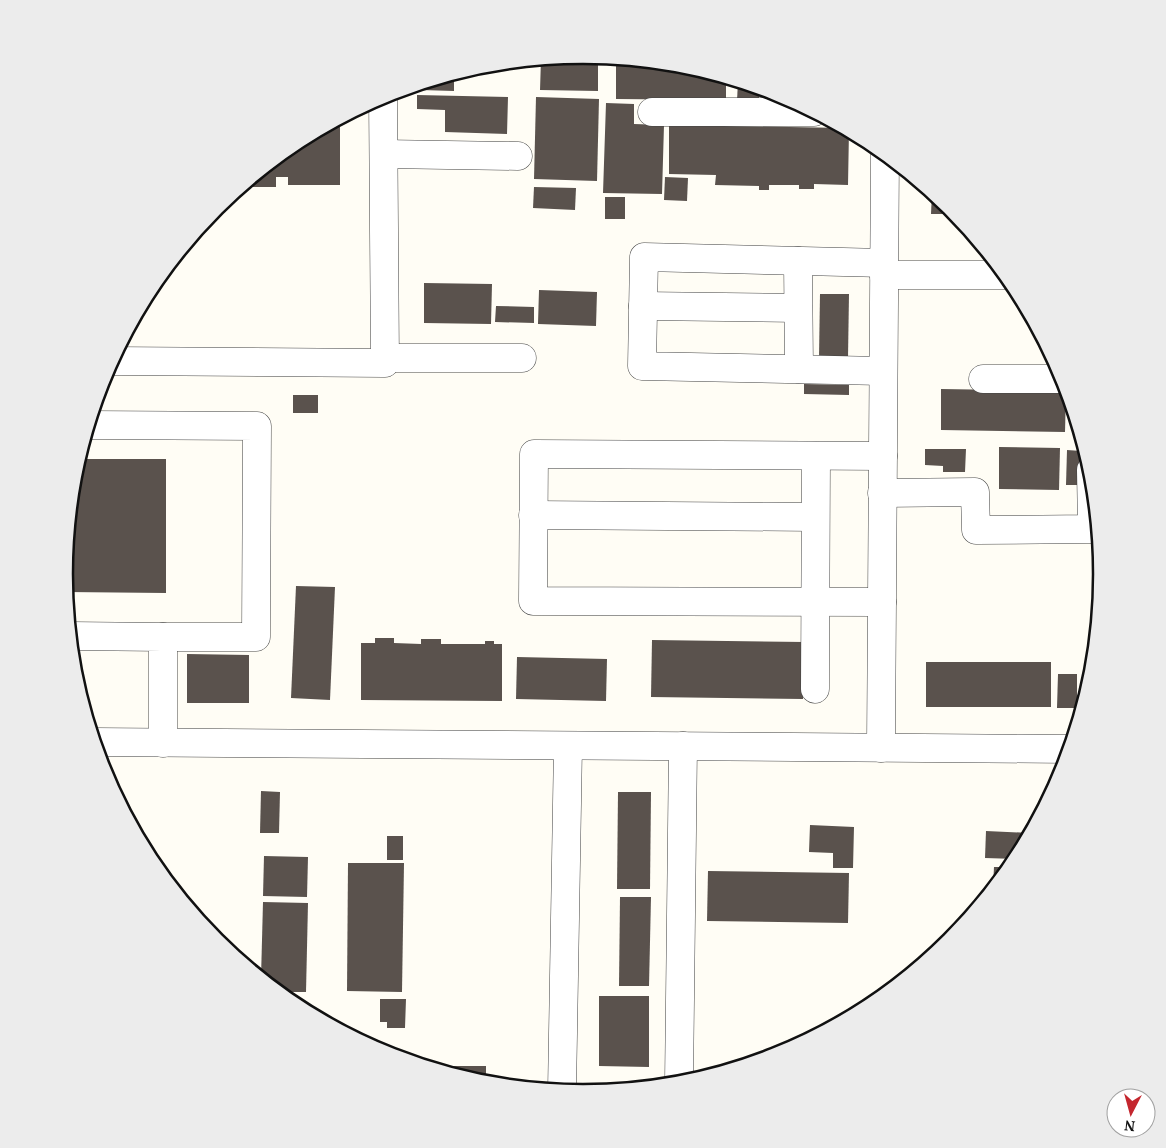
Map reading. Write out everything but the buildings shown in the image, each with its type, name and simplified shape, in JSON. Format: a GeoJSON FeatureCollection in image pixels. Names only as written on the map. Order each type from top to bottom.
{"type":"FeatureCollection","features":[{"type":"Feature","properties":{"kind":"street"},"geometry":{"type":"LineString","coordinates":[[652,112],[771,102]]}},
{"type":"Feature","properties":{"kind":"street"},"geometry":{"type":"LineString","coordinates":[[120,361],[385,363],[383,105]]}},
{"type":"Feature","properties":{"kind":"street"},"geometry":{"type":"LineString","coordinates":[[384,154],[518,156]]}},
{"type":"Feature","properties":{"kind":"street"},"geometry":{"type":"LineString","coordinates":[[880,748],[885,163]]}},
{"type":"Feature","properties":{"kind":"street"},"geometry":{"type":"LineString","coordinates":[[884,371],[642,366],[644,258],[798,261],[884,269],[996,274]]}},
{"type":"Feature","properties":{"kind":"street"},"geometry":{"type":"LineString","coordinates":[[798,261],[799,369]]}},
{"type":"Feature","properties":{"kind":"street"},"geometry":{"type":"LineString","coordinates":[[643,306],[798,308]]}},
{"type":"Feature","properties":{"kind":"street"},"geometry":{"type":"LineString","coordinates":[[385,358],[522,358]]}},
{"type":"Feature","properties":{"kind":"street"},"geometry":{"type":"LineString","coordinates":[[983,379],[1054,379]]}},
{"type":"Feature","properties":{"kind":"street"},"geometry":{"type":"LineString","coordinates":[[77,636],[256,637],[257,426],[95,425]]}},
{"type":"Feature","properties":{"kind":"street"},"geometry":{"type":"LineString","coordinates":[[882,602],[533,601],[533,516],[534,454],[883,456]]}},
{"type":"Feature","properties":{"kind":"street"},"geometry":{"type":"LineString","coordinates":[[815,689],[816,456]]}},
{"type":"Feature","properties":{"kind":"street"},"geometry":{"type":"LineString","coordinates":[[882,492],[975,492],[976,530],[1091,529]]}},
{"type":"Feature","properties":{"kind":"street"},"geometry":{"type":"LineString","coordinates":[[533,516],[816,517]]}},
{"type":"Feature","properties":{"kind":"street"},"geometry":{"type":"LineString","coordinates":[[163,637],[163,742]]}},
{"type":"Feature","properties":{"kind":"street"},"geometry":{"type":"LineString","coordinates":[[102,742],[1062,749]]}},
{"type":"Feature","properties":{"kind":"street"},"geometry":{"type":"LineString","coordinates":[[562,1083],[568,746]]}},
{"type":"Feature","properties":{"kind":"street"},"geometry":{"type":"LineString","coordinates":[[679,1075],[683,746]]}}]}
